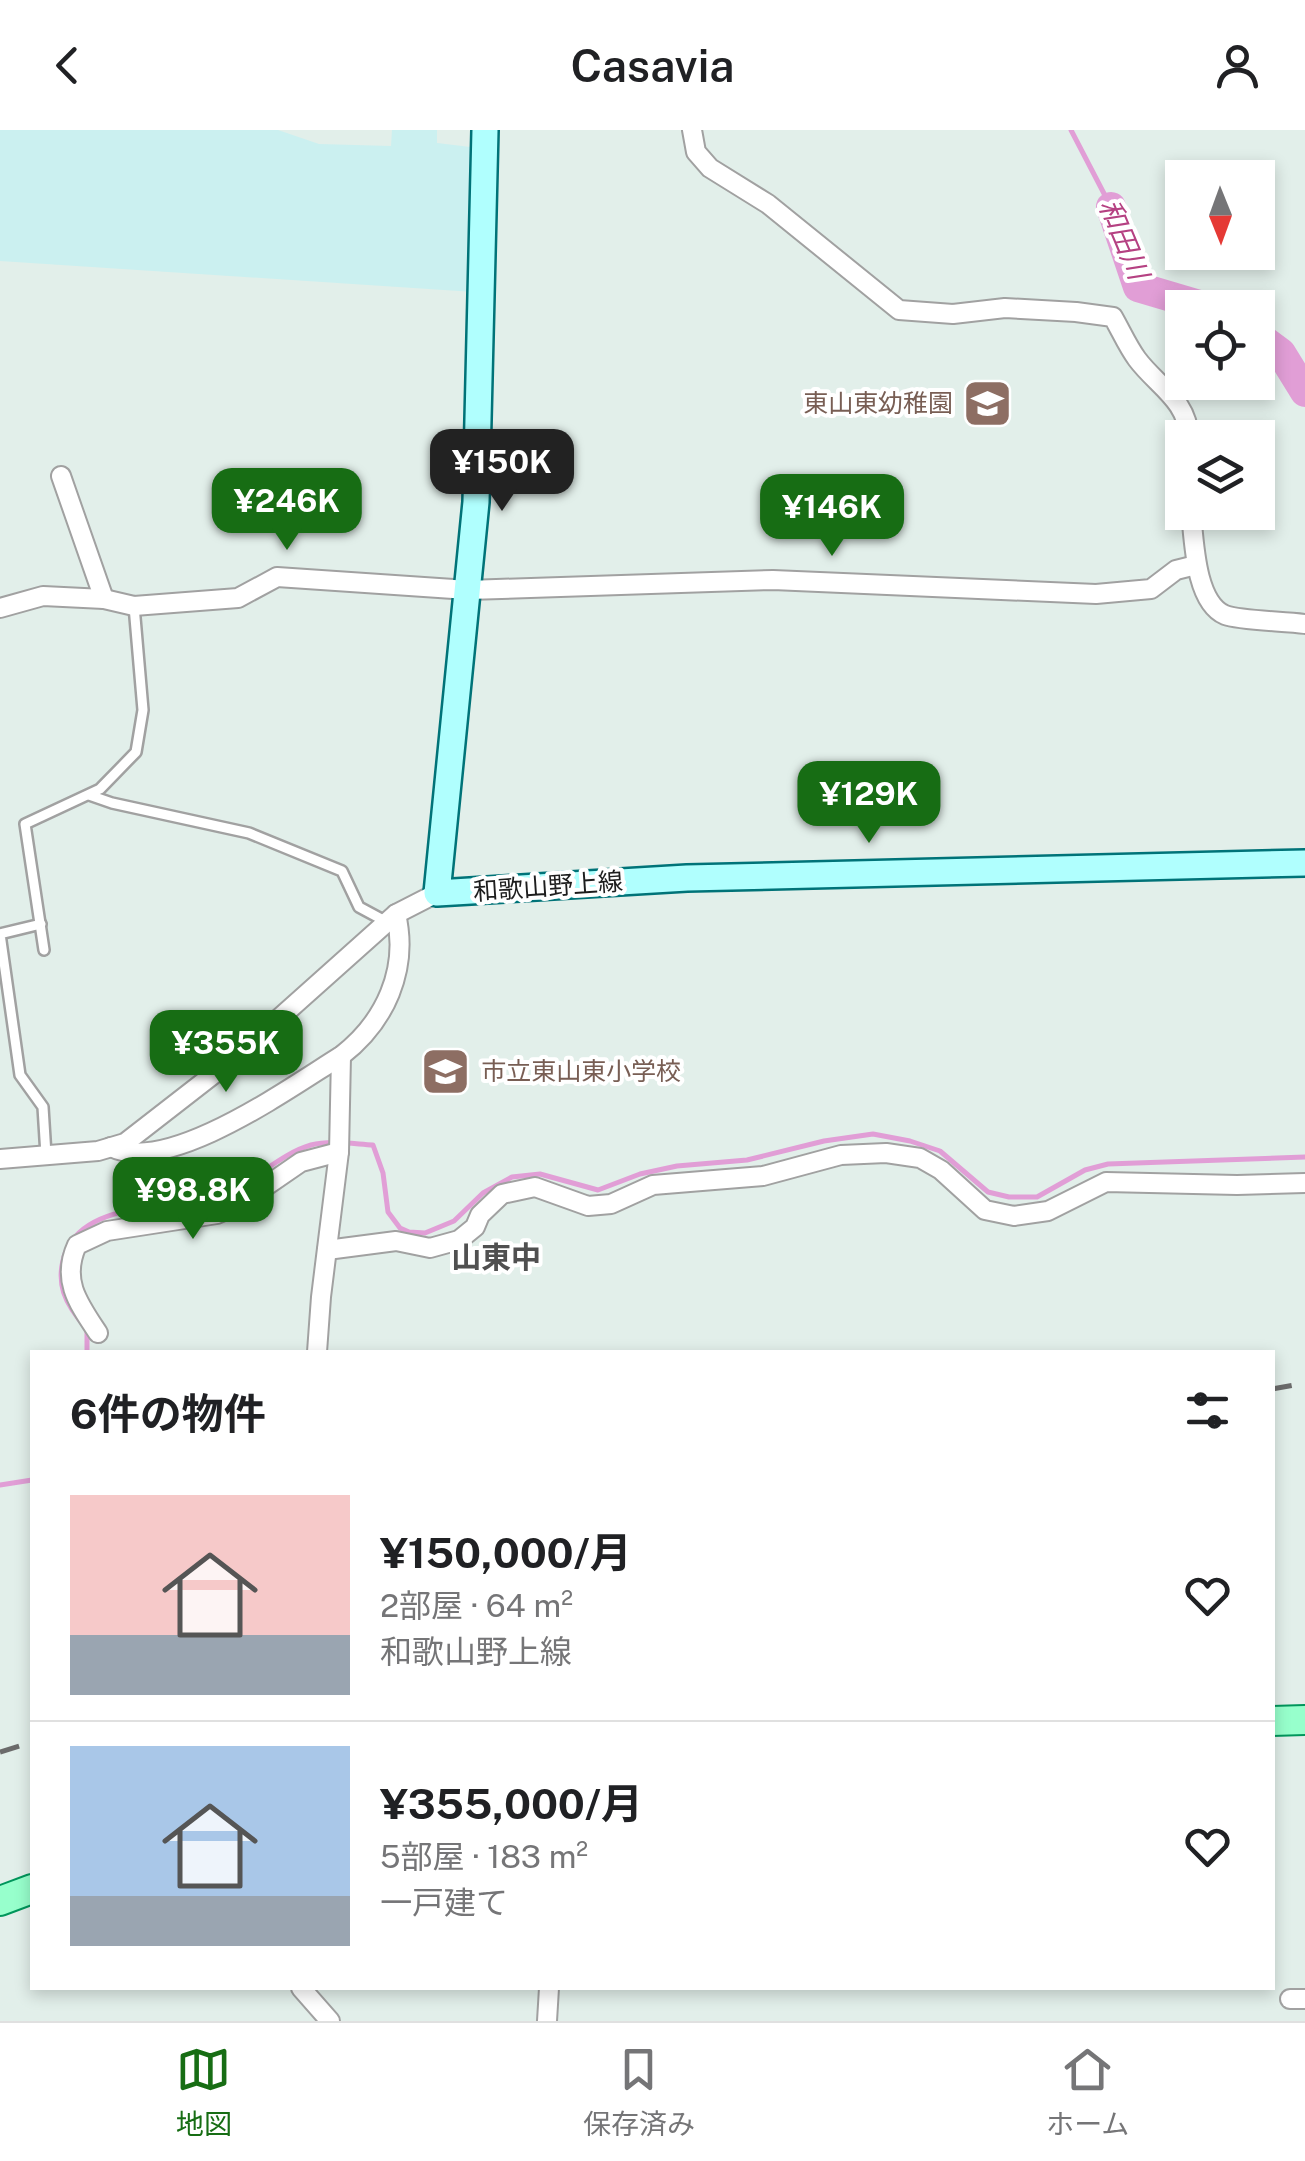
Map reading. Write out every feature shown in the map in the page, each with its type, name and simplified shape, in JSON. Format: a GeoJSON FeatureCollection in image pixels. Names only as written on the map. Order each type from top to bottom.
{"type":"FeatureCollection","features":[{"type":"Feature","properties":{"kind":"main road","name":"和歌山野上線"},"geometry":{"type":"LineString","coordinates":[[484,130],[476,502],[437,893],[687,878],[1305,864]]}},
{"type":"Feature","properties":{"kind":"main road"},"geometry":{"type":"LineString","coordinates":[[1275,1721],[1305,1720]]}},
{"type":"Feature","properties":{"kind":"main road"},"geometry":{"type":"LineString","coordinates":[[0,1900],[30,1890]]}},
{"type":"Feature","properties":{"kind":"street"},"geometry":{"type":"LineString","coordinates":[[692,130],[696,152],[710,168],[768,204],[898,310],[954,314],[1004,308],[1112,318],[1138,361],[1174,397],[1187,420]]}},
{"type":"Feature","properties":{"kind":"street"},"geometry":{"type":"LineString","coordinates":[[61,476],[104,598]]}},
{"type":"Feature","properties":{"kind":"street"},"geometry":{"type":"LineString","coordinates":[[1193,530],[1196,566],[1210,602],[1225,615],[1305,624]]}},
{"type":"Feature","properties":{"kind":"street"},"geometry":{"type":"LineString","coordinates":[[0,608],[44,596],[104,598],[134,606],[238,598],[277,577],[468,590],[773,580],[1096,594],[1151,590],[1176,570],[1196,566]]}},
{"type":"Feature","properties":{"kind":"street"},"geometry":{"type":"LineString","coordinates":[[0,1159],[111,1147],[125,1142],[236,1056],[392,918],[437,893]]}},
{"type":"Feature","properties":{"kind":"street"},"geometry":{"type":"LineString","coordinates":[[111,1147],[120,1152],[142,1152],[195,1142],[362,1041],[397,978],[400,932],[392,918]]}},
{"type":"Feature","properties":{"kind":"street"},"geometry":{"type":"LineString","coordinates":[[317,1350],[339,1152],[341,1056]]}},
{"type":"Feature","properties":{"kind":"street"},"geometry":{"type":"LineString","coordinates":[[98,1333],[75,1298],[69,1263],[77,1244],[107,1231],[217,1214],[240,1204],[301,1162],[339,1152]]}},
{"type":"Feature","properties":{"kind":"street"},"geometry":{"type":"LineString","coordinates":[[327,1250],[396,1241],[430,1248],[460,1240],[502,1194],[535,1186],[588,1206],[611,1204],[653,1185],[763,1176],[841,1155],[886,1153],[920,1158],[941,1170],[985,1210],[1014,1216],[1048,1211],[1106,1182],[1237,1186],[1305,1183]]}},
{"type":"Feature","properties":{"kind":"street"},"geometry":{"type":"LineString","coordinates":[[304,1990],[330,2021]]}},
{"type":"Feature","properties":{"kind":"street"},"geometry":{"type":"LineString","coordinates":[[547,2021],[549,1990]]}},
{"type":"Feature","properties":{"kind":"lane"},"geometry":{"type":"LineString","coordinates":[[44,950],[25,824],[100,790],[136,752],[143,710],[134,606]]}},
{"type":"Feature","properties":{"kind":"lane"},"geometry":{"type":"LineString","coordinates":[[88,794],[249,834],[342,871],[359,907],[392,918]]}},
{"type":"Feature","properties":{"kind":"lane"},"geometry":{"type":"LineString","coordinates":[[41,924],[0,934],[20,1076],[43,1107],[46,1155]]}},
{"type":"Feature","properties":{"kind":"shaded area"},"geometry":{"type":"Polygon","coordinates":[[[0,130],[278,130],[319,144],[391,146],[392,130],[437,130],[437,143],[479,148],[474,292],[0,261],[0,130]]]}},
{"type":"Feature","properties":{"kind":"waterway","name":"和田川"},"geometry":{"type":"LineString","coordinates":[[1071,130],[1111,207]]}},
{"type":"Feature","properties":{"kind":"waterway","name":"和田川"},"geometry":{"type":"LineString","coordinates":[[1111,207],[1138,287],[1165,295]]}},
{"type":"Feature","properties":{"kind":"waterway","name":"和田川"},"geometry":{"type":"LineString","coordinates":[[1275,349],[1305,392]]}},
{"type":"Feature","properties":{"kind":"waterway"},"geometry":{"type":"LineString","coordinates":[[72,1241],[85,1228],[121,1212],[223,1194],[300,1149],[326,1143],[373,1145],[383,1173],[388,1212],[400,1228],[425,1233],[454,1221],[483,1193],[512,1177],[540,1174],[598,1190],[640,1174],[677,1166],[747,1160],[824,1141],[873,1134],[940,1151],[988,1192],[1009,1197],[1037,1197],[1085,1170],[1108,1164],[1305,1157]]}},
{"type":"Feature","properties":{"kind":"waterway"},"geometry":{"type":"LineString","coordinates":[[66,1251],[61,1273],[64,1293],[87,1329],[87,1350]]}},
{"type":"Feature","properties":{"kind":"waterway"},"geometry":{"type":"LineString","coordinates":[[0,1485],[30,1480]]}},
{"type":"Feature","properties":{"kind":"railway"},"geometry":{"type":"LineString","coordinates":[[1275,1388],[1305,1383]]}},
{"type":"Feature","properties":{"kind":"railway"},"geometry":{"type":"LineString","coordinates":[[0,1752],[30,1743]]}},
{"type":"Feature","properties":{"kind":"place","name":"東山東幼稚園"},"geometry":{"type":"Point","coordinates":[988,403]}},
{"type":"Feature","properties":{"kind":"place","name":"市立東山東小学校"},"geometry":{"type":"Point","coordinates":[446,1071]}},
{"type":"Feature","properties":{"kind":"district","name":"山東中"},"geometry":{"type":"Point","coordinates":[496,1258]}}]}
